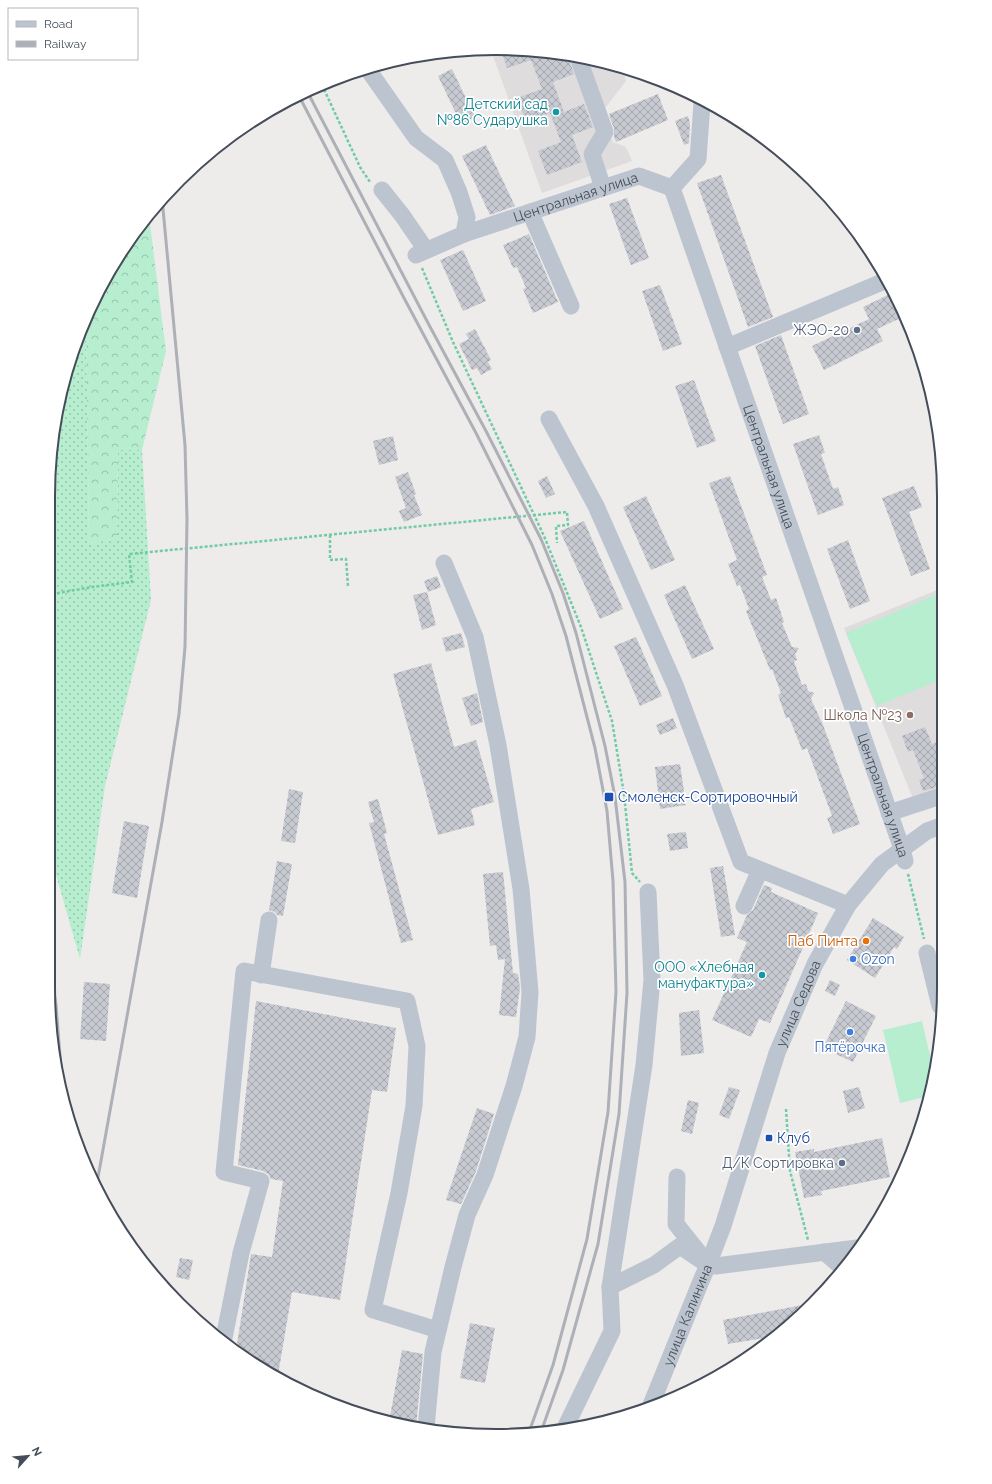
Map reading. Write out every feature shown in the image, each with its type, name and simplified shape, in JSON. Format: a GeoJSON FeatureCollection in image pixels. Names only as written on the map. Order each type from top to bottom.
{"type":"FeatureCollection","features":[{"type":"Feature","properties":{"kind":"street"},"geometry":{"type":"LineString","coordinates":[[580,63],[605,132],[592,154],[603,188]]}},
{"type":"Feature","properties":{"kind":"street"},"geometry":{"type":"LineString","coordinates":[[371,73],[416,138],[445,160],[467,217],[464,234]]}},
{"type":"Feature","properties":{"kind":"street"},"geometry":{"type":"LineString","coordinates":[[672,188],[698,159],[702,106]]}},
{"type":"Feature","properties":{"kind":"street","name":"Центральная улица"},"geometry":{"type":"LineString","coordinates":[[421,253],[464,234],[639,176],[672,188],[903,855]]}},
{"type":"Feature","properties":{"kind":"street"},"geometry":{"type":"LineString","coordinates":[[377,188],[402,215],[421,253]]}},
{"type":"Feature","properties":{"kind":"street"},"geometry":{"type":"LineString","coordinates":[[530,212],[571,306]]}},
{"type":"Feature","properties":{"kind":"street"},"geometry":{"type":"LineString","coordinates":[[727,347],[881,282]]}},
{"type":"Feature","properties":{"kind":"street"},"geometry":{"type":"LineString","coordinates":[[549,419],[596,506],[672,678],[741,862],[848,905]]}},
{"type":"Feature","properties":{"kind":"street"},"geometry":{"type":"LineString","coordinates":[[426,1423],[433,1352],[438,1330],[467,1215],[485,1175],[514,1086],[527,1036],[530,992],[521,889],[498,745],[475,637],[444,563]]}},
{"type":"Feature","properties":{"kind":"street"},"geometry":{"type":"LineString","coordinates":[[889,813],[937,797]]}},
{"type":"Feature","properties":{"kind":"street","name":"улица Седова"},"geometry":{"type":"LineString","coordinates":[[723,1226],[777,1053],[815,964],[848,905],[882,864],[903,855],[927,831],[937,827]]}},
{"type":"Feature","properties":{"kind":"street"},"geometry":{"type":"LineString","coordinates":[[744,906],[760,870]]}},
{"type":"Feature","properties":{"kind":"street"},"geometry":{"type":"LineString","coordinates":[[567,1423],[612,1331],[610,1287],[644,1065],[652,980],[648,892]]}},
{"type":"Feature","properties":{"kind":"street"},"geometry":{"type":"LineString","coordinates":[[261,975],[269,920]]}},
{"type":"Feature","properties":{"kind":"street"},"geometry":{"type":"LineString","coordinates":[[927,953],[937,993]]}},
{"type":"Feature","properties":{"kind":"street"},"geometry":{"type":"LineString","coordinates":[[225,1335],[241,1253],[261,1181],[224,1172],[244,971],[407,1001],[417,1046],[414,1106],[399,1193],[373,1310],[438,1330]]}},
{"type":"Feature","properties":{"kind":"street"},"geometry":{"type":"LineString","coordinates":[[677,1177],[676,1224],[708,1265]]}},
{"type":"Feature","properties":{"kind":"street","name":"улица Калинина"},"geometry":{"type":"LineString","coordinates":[[653,1400],[723,1226]]}},
{"type":"Feature","properties":{"kind":"street"},"geometry":{"type":"LineString","coordinates":[[610,1287],[654,1265],[680,1246],[708,1265],[716,1266],[851,1249]]}},
{"type":"Feature","properties":{"kind":"street"},"geometry":{"type":"LineString","coordinates":[[818,1253],[839,1265]]}},
{"type":"Feature","properties":{"kind":"path"},"geometry":{"type":"LineString","coordinates":[[324,90],[360,167],[377,188]]}},
{"type":"Feature","properties":{"kind":"path"},"geometry":{"type":"LineString","coordinates":[[421,253],[453,342],[544,536],[581,627],[612,721],[624,794],[632,873],[648,892]]}},
{"type":"Feature","properties":{"kind":"path"},"geometry":{"type":"LineString","coordinates":[[55,593],[132,582],[129,554],[568,512],[568,525],[556,526],[557,543]]}},
{"type":"Feature","properties":{"kind":"path"},"geometry":{"type":"LineString","coordinates":[[330,535],[330,560],[346,559],[348,586]]}},
{"type":"Feature","properties":{"kind":"path","name":"Центральная улица"},"geometry":{"type":"LineString","coordinates":[[903,855],[927,953]]}},
{"type":"Feature","properties":{"kind":"path"},"geometry":{"type":"LineString","coordinates":[[786,1108],[790,1171],[818,1253]]}},
{"type":"Feature","properties":{"kind":"shaded area"},"geometry":{"type":"Polygon","coordinates":[[[493,55],[525,56],[582,63],[624,74],[626,81],[602,112],[613,142],[626,147],[632,161],[542,193],[493,55]]]}},
{"type":"Feature","properties":{"kind":"shaded area","name":"Школа №23"},"geometry":{"type":"Polygon","coordinates":[[[937,590],[937,804],[918,811],[844,628],[937,590]]]}},
{"type":"Feature","properties":{"kind":"green space"},"geometry":{"type":"Polygon","coordinates":[[[150,223],[166,351],[142,450],[118,450],[117,538],[89,544],[86,334],[100,301],[114,275],[129,251],[150,223]]]}},
{"type":"Feature","properties":{"kind":"green space"},"geometry":{"type":"Polygon","coordinates":[[[86,334],[89,544],[117,538],[118,450],[142,450],[151,600],[105,786],[80,959],[55,872],[55,496],[56,467],[63,410],[78,354],[86,334]]]}},
{"type":"Feature","properties":{"kind":"green space"},"geometry":{"type":"Polygon","coordinates":[[[937,594],[937,681],[877,706],[846,633],[937,594]]]}},
{"type":"Feature","properties":{"kind":"green space"},"geometry":{"type":"Polygon","coordinates":[[[922,1021],[931,1060],[923,1097],[900,1103],[883,1030],[922,1021]]]}},
{"type":"Feature","properties":{"kind":"building","name":"Детский сад №86 Сударушка"},"geometry":{"type":"Polygon","coordinates":[[[503,55],[525,56],[569,61],[574,74],[553,82],[564,112],[584,104],[593,127],[572,135],[582,162],[547,175],[538,151],[561,142],[550,113],[526,122],[517,98],[542,89],[531,60],[507,68],[503,55]]]}},
{"type":"Feature","properties":{"kind":"building"},"geometry":{"type":"Polygon","coordinates":[[[452,69],[475,117],[461,124],[438,76],[452,69]]]}},
{"type":"Feature","properties":{"kind":"building"},"geometry":{"type":"Polygon","coordinates":[[[658,94],[668,120],[616,142],[614,137],[614,129],[609,114],[658,94]]]}},
{"type":"Feature","properties":{"kind":"building"},"geometry":{"type":"Polygon","coordinates":[[[688,116],[690,124],[689,143],[684,145],[675,121],[688,116]]]}},
{"type":"Feature","properties":{"kind":"building"},"geometry":{"type":"Polygon","coordinates":[[[486,145],[515,206],[490,215],[462,156],[486,145]]]}},
{"type":"Feature","properties":{"kind":"building"},"geometry":{"type":"Polygon","coordinates":[[[721,175],[773,317],[748,327],[697,183],[721,175]]]}},
{"type":"Feature","properties":{"kind":"building"},"geometry":{"type":"Polygon","coordinates":[[[627,198],[649,258],[631,265],[609,204],[627,198]]]}},
{"type":"Feature","properties":{"kind":"building"},"geometry":{"type":"Polygon","coordinates":[[[529,234],[558,302],[533,313],[523,289],[526,288],[517,267],[513,268],[503,245],[529,234]]]}},
{"type":"Feature","properties":{"kind":"building"},"geometry":{"type":"Polygon","coordinates":[[[463,250],[486,301],[463,311],[440,260],[463,250]]]}},
{"type":"Feature","properties":{"kind":"building"},"geometry":{"type":"Polygon","coordinates":[[[660,285],[682,344],[663,351],[642,291],[660,285]]]}},
{"type":"Feature","properties":{"kind":"building"},"geometry":{"type":"Polygon","coordinates":[[[888,295],[899,319],[877,329],[883,341],[824,370],[812,346],[869,319],[863,307],[888,295]]]}},
{"type":"Feature","properties":{"kind":"building"},"geometry":{"type":"Polygon","coordinates":[[[475,329],[491,360],[488,362],[492,369],[481,375],[477,368],[472,370],[459,344],[469,339],[466,334],[475,329]]]}},
{"type":"Feature","properties":{"kind":"building"},"geometry":{"type":"Polygon","coordinates":[[[781,335],[809,414],[783,424],[755,346],[781,335]]]}},
{"type":"Feature","properties":{"kind":"building"},"geometry":{"type":"Polygon","coordinates":[[[694,380],[716,441],[697,448],[675,386],[694,380]]]}},
{"type":"Feature","properties":{"kind":"building"},"geometry":{"type":"Polygon","coordinates":[[[819,435],[825,453],[821,454],[833,489],[838,487],[844,505],[818,515],[793,444],[819,435]]]}},
{"type":"Feature","properties":{"kind":"building"},"geometry":{"type":"Polygon","coordinates":[[[393,436],[398,460],[379,465],[373,441],[393,436]]]}},
{"type":"Feature","properties":{"kind":"building"},"geometry":{"type":"Polygon","coordinates":[[[408,472],[416,494],[414,495],[422,515],[404,522],[399,511],[406,508],[395,477],[408,472]]]}},
{"type":"Feature","properties":{"kind":"building"},"geometry":{"type":"Polygon","coordinates":[[[547,476],[555,494],[546,498],[538,481],[547,476]]]}},
{"type":"Feature","properties":{"kind":"building"},"geometry":{"type":"Polygon","coordinates":[[[730,476],[767,575],[762,577],[771,600],[776,598],[784,622],[782,623],[792,647],[799,648],[795,654],[797,660],[794,661],[802,685],[806,684],[808,691],[814,693],[811,699],[823,725],[860,824],[833,834],[827,818],[832,816],[807,748],[802,750],[789,717],[786,718],[778,695],[781,693],[772,669],[770,670],[746,611],[749,609],[740,585],[737,586],[728,564],[737,560],[709,483],[730,476]]]}},
{"type":"Feature","properties":{"kind":"building"},"geometry":{"type":"Polygon","coordinates":[[[914,486],[922,507],[909,512],[930,569],[911,576],[882,498],[914,486]]]}},
{"type":"Feature","properties":{"kind":"building"},"geometry":{"type":"Polygon","coordinates":[[[646,496],[675,560],[651,570],[623,507],[646,496]]]}},
{"type":"Feature","properties":{"kind":"building"},"geometry":{"type":"Polygon","coordinates":[[[584,521],[623,609],[600,619],[560,531],[584,521]]]}},
{"type":"Feature","properties":{"kind":"building"},"geometry":{"type":"Polygon","coordinates":[[[848,540],[870,601],[850,609],[827,549],[848,540]]]}},
{"type":"Feature","properties":{"kind":"building"},"geometry":{"type":"Polygon","coordinates":[[[437,576],[441,587],[428,592],[424,581],[437,576]]]}},
{"type":"Feature","properties":{"kind":"building"},"geometry":{"type":"Polygon","coordinates":[[[685,585],[714,649],[692,659],[664,595],[685,585]]]}},
{"type":"Feature","properties":{"kind":"building"},"geometry":{"type":"Polygon","coordinates":[[[427,592],[436,625],[422,630],[413,595],[427,592]]]}},
{"type":"Feature","properties":{"kind":"building"},"geometry":{"type":"Polygon","coordinates":[[[461,633],[465,647],[446,652],[442,638],[461,633]]]}},
{"type":"Feature","properties":{"kind":"building"},"geometry":{"type":"Polygon","coordinates":[[[636,637],[662,696],[640,706],[614,646],[636,637]]]}},
{"type":"Feature","properties":{"kind":"building"},"geometry":{"type":"Polygon","coordinates":[[[431,663],[454,747],[476,740],[494,802],[471,809],[475,825],[438,835],[393,674],[431,663]]]}},
{"type":"Feature","properties":{"kind":"building"},"geometry":{"type":"Polygon","coordinates":[[[477,693],[483,722],[471,726],[462,698],[477,693]]]}},
{"type":"Feature","properties":{"kind":"building"},"geometry":{"type":"Polygon","coordinates":[[[673,718],[677,728],[660,735],[656,725],[673,718]]]}},
{"type":"Feature","properties":{"kind":"building"},"geometry":{"type":"Polygon","coordinates":[[[925,727],[932,744],[937,742],[937,787],[923,791],[919,780],[924,778],[913,750],[908,752],[902,736],[925,727]]]}},
{"type":"Feature","properties":{"kind":"building"},"geometry":{"type":"Polygon","coordinates":[[[680,764],[686,805],[660,809],[655,767],[680,764]]]}},
{"type":"Feature","properties":{"kind":"building"},"geometry":{"type":"Polygon","coordinates":[[[289,789],[303,792],[295,843],[281,841],[289,789]]]}},
{"type":"Feature","properties":{"kind":"building"},"geometry":{"type":"Polygon","coordinates":[[[378,799],[387,833],[384,834],[413,940],[401,943],[369,823],[374,822],[368,802],[378,799]]]}},
{"type":"Feature","properties":{"kind":"building"},"geometry":{"type":"Polygon","coordinates":[[[124,821],[149,826],[137,898],[112,893],[124,821]]]}},
{"type":"Feature","properties":{"kind":"building"},"geometry":{"type":"Polygon","coordinates":[[[686,832],[688,848],[670,851],[667,834],[686,832]]]}},
{"type":"Feature","properties":{"kind":"building"},"geometry":{"type":"Polygon","coordinates":[[[277,861],[292,864],[283,916],[277,915],[275,912],[269,910],[277,861]]]}},
{"type":"Feature","properties":{"kind":"building"},"geometry":{"type":"Polygon","coordinates":[[[723,866],[735,935],[721,937],[710,868],[723,866]]]}},
{"type":"Feature","properties":{"kind":"building"},"geometry":{"type":"Polygon","coordinates":[[[503,872],[513,973],[518,974],[520,988],[516,1017],[499,1015],[505,959],[498,960],[496,945],[490,946],[483,874],[503,872]]]}},
{"type":"Feature","properties":{"kind":"building","name":"ООО «Хлебная мануфактура»"},"geometry":{"type":"Polygon","coordinates":[[[764,885],[772,888],[771,892],[818,913],[770,1023],[759,1019],[751,1037],[712,1020],[747,942],[737,938],[747,915],[753,910],[764,885]]]}},
{"type":"Feature","properties":{"kind":"building"},"geometry":{"type":"Polygon","coordinates":[[[873,918],[904,937],[897,949],[894,947],[875,978],[847,960],[873,918]]]}},
{"type":"Feature","properties":{"kind":"building"},"geometry":{"type":"Polygon","coordinates":[[[830,980],[840,985],[835,996],[825,991],[830,980]]]}},
{"type":"Feature","properties":{"kind":"building"},"geometry":{"type":"Polygon","coordinates":[[[84,982],[110,984],[106,1041],[80,1039],[84,982]]]}},
{"type":"Feature","properties":{"kind":"building"},"geometry":{"type":"Polygon","coordinates":[[[256,1001],[396,1028],[387,1092],[372,1090],[340,1300],[292,1292],[279,1372],[237,1345],[251,1254],[272,1257],[283,1181],[271,1179],[268,1174],[263,1171],[238,1165],[256,1001]]]}},
{"type":"Feature","properties":{"kind":"building","name":"Пятёрочка"},"geometry":{"type":"Polygon","coordinates":[[[846,1001],[876,1016],[853,1062],[823,1048],[846,1001]]]}},
{"type":"Feature","properties":{"kind":"building"},"geometry":{"type":"Polygon","coordinates":[[[699,1010],[704,1053],[681,1056],[679,1013],[699,1010]]]}},
{"type":"Feature","properties":{"kind":"building"},"geometry":{"type":"Polygon","coordinates":[[[729,1087],[740,1090],[729,1119],[719,1115],[729,1087]]]}},
{"type":"Feature","properties":{"kind":"building"},"geometry":{"type":"Polygon","coordinates":[[[859,1087],[865,1108],[848,1113],[843,1091],[859,1087]]]}},
{"type":"Feature","properties":{"kind":"building"},"geometry":{"type":"Polygon","coordinates":[[[688,1100],[699,1103],[692,1134],[681,1131],[688,1100]]]}},
{"type":"Feature","properties":{"kind":"building"},"geometry":{"type":"Polygon","coordinates":[[[477,1108],[494,1114],[476,1171],[461,1204],[446,1200],[477,1108]]]}},
{"type":"Feature","properties":{"kind":"building","name":"Д/К Сортировка"},"geometry":{"type":"Polygon","coordinates":[[[882,1138],[890,1177],[821,1191],[822,1195],[804,1198],[795,1152],[814,1149],[814,1152],[882,1138]]]}},
{"type":"Feature","properties":{"kind":"building"},"geometry":{"type":"Polygon","coordinates":[[[180,1258],[193,1260],[189,1280],[176,1277],[180,1258]]]}},
{"type":"Feature","properties":{"kind":"building"},"geometry":{"type":"Polygon","coordinates":[[[803,1305],[787,1320],[764,1338],[728,1344],[723,1320],[803,1305]]]}},
{"type":"Feature","properties":{"kind":"building"},"geometry":{"type":"Polygon","coordinates":[[[470,1323],[495,1328],[485,1383],[460,1378],[470,1323]]]}},
{"type":"Feature","properties":{"kind":"building"},"geometry":{"type":"Polygon","coordinates":[[[402,1350],[423,1354],[416,1422],[390,1416],[402,1350]]]}},
{"type":"Feature","properties":{"kind":"railway"},"geometry":{"type":"LineString","coordinates":[[310,96],[486,431],[541,539],[563,593],[576,633],[605,746],[615,797],[625,882],[627,993],[619,1114],[598,1244],[563,1370],[543,1426]]}},
{"type":"Feature","properties":{"kind":"railway"},"geometry":{"type":"LineString","coordinates":[[301,100],[476,433],[532,545],[552,594],[566,636],[595,748],[607,811],[613,881],[616,992],[608,1112],[587,1239],[553,1365],[531,1427]]}},
{"type":"Feature","properties":{"kind":"railway"},"geometry":{"type":"LineString","coordinates":[[98,1178],[162,822],[179,714],[185,647],[187,519],[185,445],[163,207]]}},
{"type":"Feature","properties":{"kind":"railway"},"geometry":{"type":"LineString","coordinates":[[55,1002],[60,1050]]}},
{"type":"Feature","properties":{"kind":"place","name":"Детский сад №86 Сударушка"},"geometry":{"type":"Point","coordinates":[556,112]}},
{"type":"Feature","properties":{"kind":"place","name":"ЖЭО-20"},"geometry":{"type":"Point","coordinates":[857,330]}},
{"type":"Feature","properties":{"kind":"place","name":"Школа №23"},"geometry":{"type":"Point","coordinates":[910,715]}},
{"type":"Feature","properties":{"kind":"place","name":"Смоленск-Сортировочный"},"geometry":{"type":"Point","coordinates":[609,797]}},
{"type":"Feature","properties":{"kind":"place","name":"Паб Пинта"},"geometry":{"type":"Point","coordinates":[866,941]}},
{"type":"Feature","properties":{"kind":"place","name":"Ozon"},"geometry":{"type":"Point","coordinates":[853,959]}},
{"type":"Feature","properties":{"kind":"place","name":"ООО «Хлебная мануфактура»"},"geometry":{"type":"Point","coordinates":[762,975]}},
{"type":"Feature","properties":{"kind":"place","name":"Пятёрочка"},"geometry":{"type":"Point","coordinates":[850,1032]}},
{"type":"Feature","properties":{"kind":"place","name":"Клуб"},"geometry":{"type":"Point","coordinates":[769,1138]}},
{"type":"Feature","properties":{"kind":"place","name":"Д/К Сортировка"},"geometry":{"type":"Point","coordinates":[842,1163]}}]}
